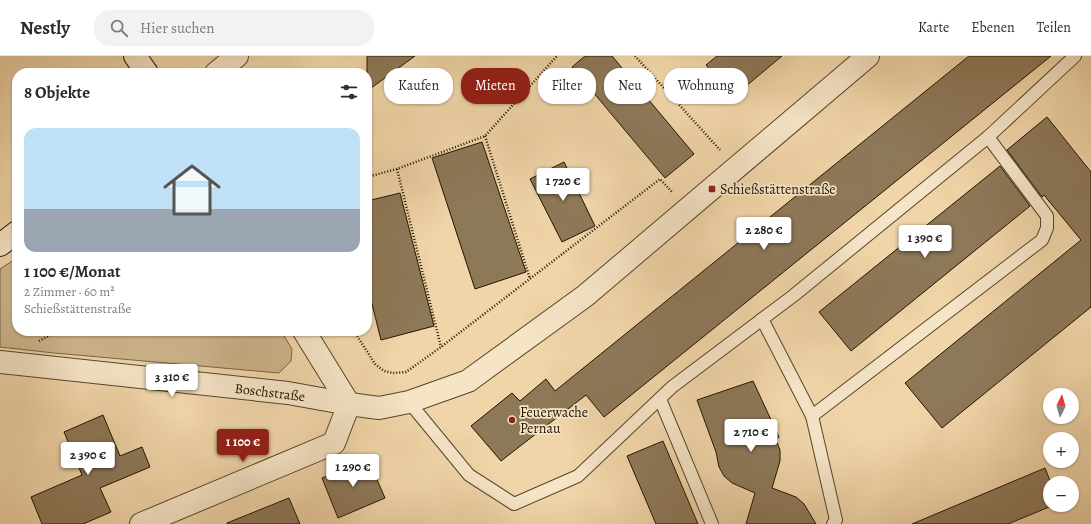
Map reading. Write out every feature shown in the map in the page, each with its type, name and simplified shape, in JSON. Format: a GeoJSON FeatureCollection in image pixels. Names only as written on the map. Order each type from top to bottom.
{"type":"FeatureCollection","features":[{"type":"Feature","properties":{"kind":"street"},"geometry":{"type":"LineString","coordinates":[[135,56],[143,68]]}},
{"type":"Feature","properties":{"kind":"street"},"geometry":{"type":"LineString","coordinates":[[222,68],[237,56]]}},
{"type":"Feature","properties":{"kind":"street"},"geometry":{"type":"LineString","coordinates":[[349,404],[379,408],[409,402],[468,381],[585,296],[868,56]]}},
{"type":"Feature","properties":{"kind":"street"},"geometry":{"type":"LineString","coordinates":[[0,245],[12,236]]}},
{"type":"Feature","properties":{"kind":"street"},"geometry":{"type":"LineString","coordinates":[[307,336],[349,404]]}},
{"type":"Feature","properties":{"kind":"street","name":"Boschstraße"},"geometry":{"type":"LineString","coordinates":[[0,362],[288,393],[349,404]]}},
{"type":"Feature","properties":{"kind":"street"},"geometry":{"type":"LineString","coordinates":[[148,523],[334,443],[349,404]]}},
{"type":"Feature","properties":{"kind":"lane"},"geometry":{"type":"LineString","coordinates":[[409,402],[469,475],[514,504],[578,476],[672,387],[799,291],[988,136],[1075,56]]}},
{"type":"Feature","properties":{"kind":"lane"},"geometry":{"type":"LineString","coordinates":[[812,416],[1042,240],[1047,228],[1047,216],[988,136]]}},
{"type":"Feature","properties":{"kind":"lane"},"geometry":{"type":"LineString","coordinates":[[762,319],[812,416],[836,520],[833,524]]}},
{"type":"Feature","properties":{"kind":"lane"},"geometry":{"type":"LineString","coordinates":[[660,399],[712,524]]}},
{"type":"Feature","properties":{"kind":"path"},"geometry":{"type":"LineString","coordinates":[[372,176],[485,136],[557,56]]}},
{"type":"Feature","properties":{"kind":"path"},"geometry":{"type":"LineString","coordinates":[[635,56],[735,169]]}},
{"type":"Feature","properties":{"kind":"path"},"geometry":{"type":"LineString","coordinates":[[485,136],[530,279]]}},
{"type":"Feature","properties":{"kind":"path"},"geometry":{"type":"LineString","coordinates":[[397,168],[442,347]]}},
{"type":"Feature","properties":{"kind":"path"},"geometry":{"type":"LineString","coordinates":[[357,336],[375,364],[384,371],[393,373],[406,372],[442,347],[660,179],[687,210]]}},
{"type":"Feature","properties":{"kind":"shaded area"},"geometry":{"type":"Polygon","coordinates":[[[12,261],[12,336],[284,336],[292,349],[291,361],[279,373],[0,347],[0,269],[12,261]]]}},
{"type":"Feature","properties":{"kind":"building"},"geometry":{"type":"Polygon","coordinates":[[[367,56],[415,56],[399,68],[384,68],[384,79],[372,87],[372,68],[367,68],[367,56]]]}},
{"type":"Feature","properties":{"kind":"building"},"geometry":{"type":"Polygon","coordinates":[[[585,56],[612,56],[622,68],[604,68],[604,104],[652,104],[694,154],[665,178],[596,96],[596,68],[572,67],[585,56]]]}},
{"type":"Feature","properties":{"kind":"building"},"geometry":{"type":"Polygon","coordinates":[[[717,56],[782,56],[748,84],[748,68],[709,68],[706,65],[717,56]]]}},
{"type":"Feature","properties":{"kind":"building"},"geometry":{"type":"Polygon","coordinates":[[[969,56],[1051,56],[604,417],[586,395],[501,461],[471,426],[512,393],[520,401],[546,379],[555,391],[969,56]]]}},
{"type":"Feature","properties":{"kind":"building"},"geometry":{"type":"Polygon","coordinates":[[[1047,117],[1091,172],[1091,307],[942,428],[905,383],[1081,240],[1044,195],[1042,197],[1007,150],[1047,117]]]}},
{"type":"Feature","properties":{"kind":"building"},"geometry":{"type":"Polygon","coordinates":[[[482,142],[526,272],[475,289],[432,158],[482,142]]]}},
{"type":"Feature","properties":{"kind":"building"},"geometry":{"type":"Polygon","coordinates":[[[564,162],[595,226],[562,242],[530,179],[564,162]]]}},
{"type":"Feature","properties":{"kind":"building"},"geometry":{"type":"Polygon","coordinates":[[[1000,166],[1030,206],[851,351],[819,312],[1000,166]]]}},
{"type":"Feature","properties":{"kind":"building"},"geometry":{"type":"Polygon","coordinates":[[[400,193],[434,326],[381,340],[372,304],[372,200],[400,193]]]}},
{"type":"Feature","properties":{"kind":"building"},"geometry":{"type":"Polygon","coordinates":[[[753,381],[779,437],[776,440],[780,450],[780,461],[772,488],[796,497],[804,504],[816,524],[746,524],[755,493],[732,483],[724,476],[719,467],[716,452],[697,400],[753,381]]]}},
{"type":"Feature","properties":{"kind":"building"},"geometry":{"type":"Polygon","coordinates":[[[103,415],[120,456],[142,447],[150,467],[100,488],[111,512],[83,524],[42,524],[31,497],[82,475],[64,432],[103,415]]]}},
{"type":"Feature","properties":{"kind":"building"},"geometry":{"type":"Polygon","coordinates":[[[663,441],[698,524],[656,524],[627,456],[663,441]]]}},
{"type":"Feature","properties":{"kind":"building"},"geometry":{"type":"Polygon","coordinates":[[[368,459],[385,498],[338,518],[322,478],[368,459]]]}},
{"type":"Feature","properties":{"kind":"building"},"geometry":{"type":"Polygon","coordinates":[[[1045,468],[1048,476],[1043,476],[1043,510],[1008,524],[912,524],[1045,468]]]}},
{"type":"Feature","properties":{"kind":"building"},"geometry":{"type":"Polygon","coordinates":[[[289,498],[300,524],[227,524],[227,523],[289,498]]]}},
{"type":"Feature","properties":{"kind":"place","name":"Schießstättenstraße"},"geometry":{"type":"Point","coordinates":[712,189]}},
{"type":"Feature","properties":{"kind":"place","name":"Feuerwache Pernau"},"geometry":{"type":"Point","coordinates":[512,420]}}]}
